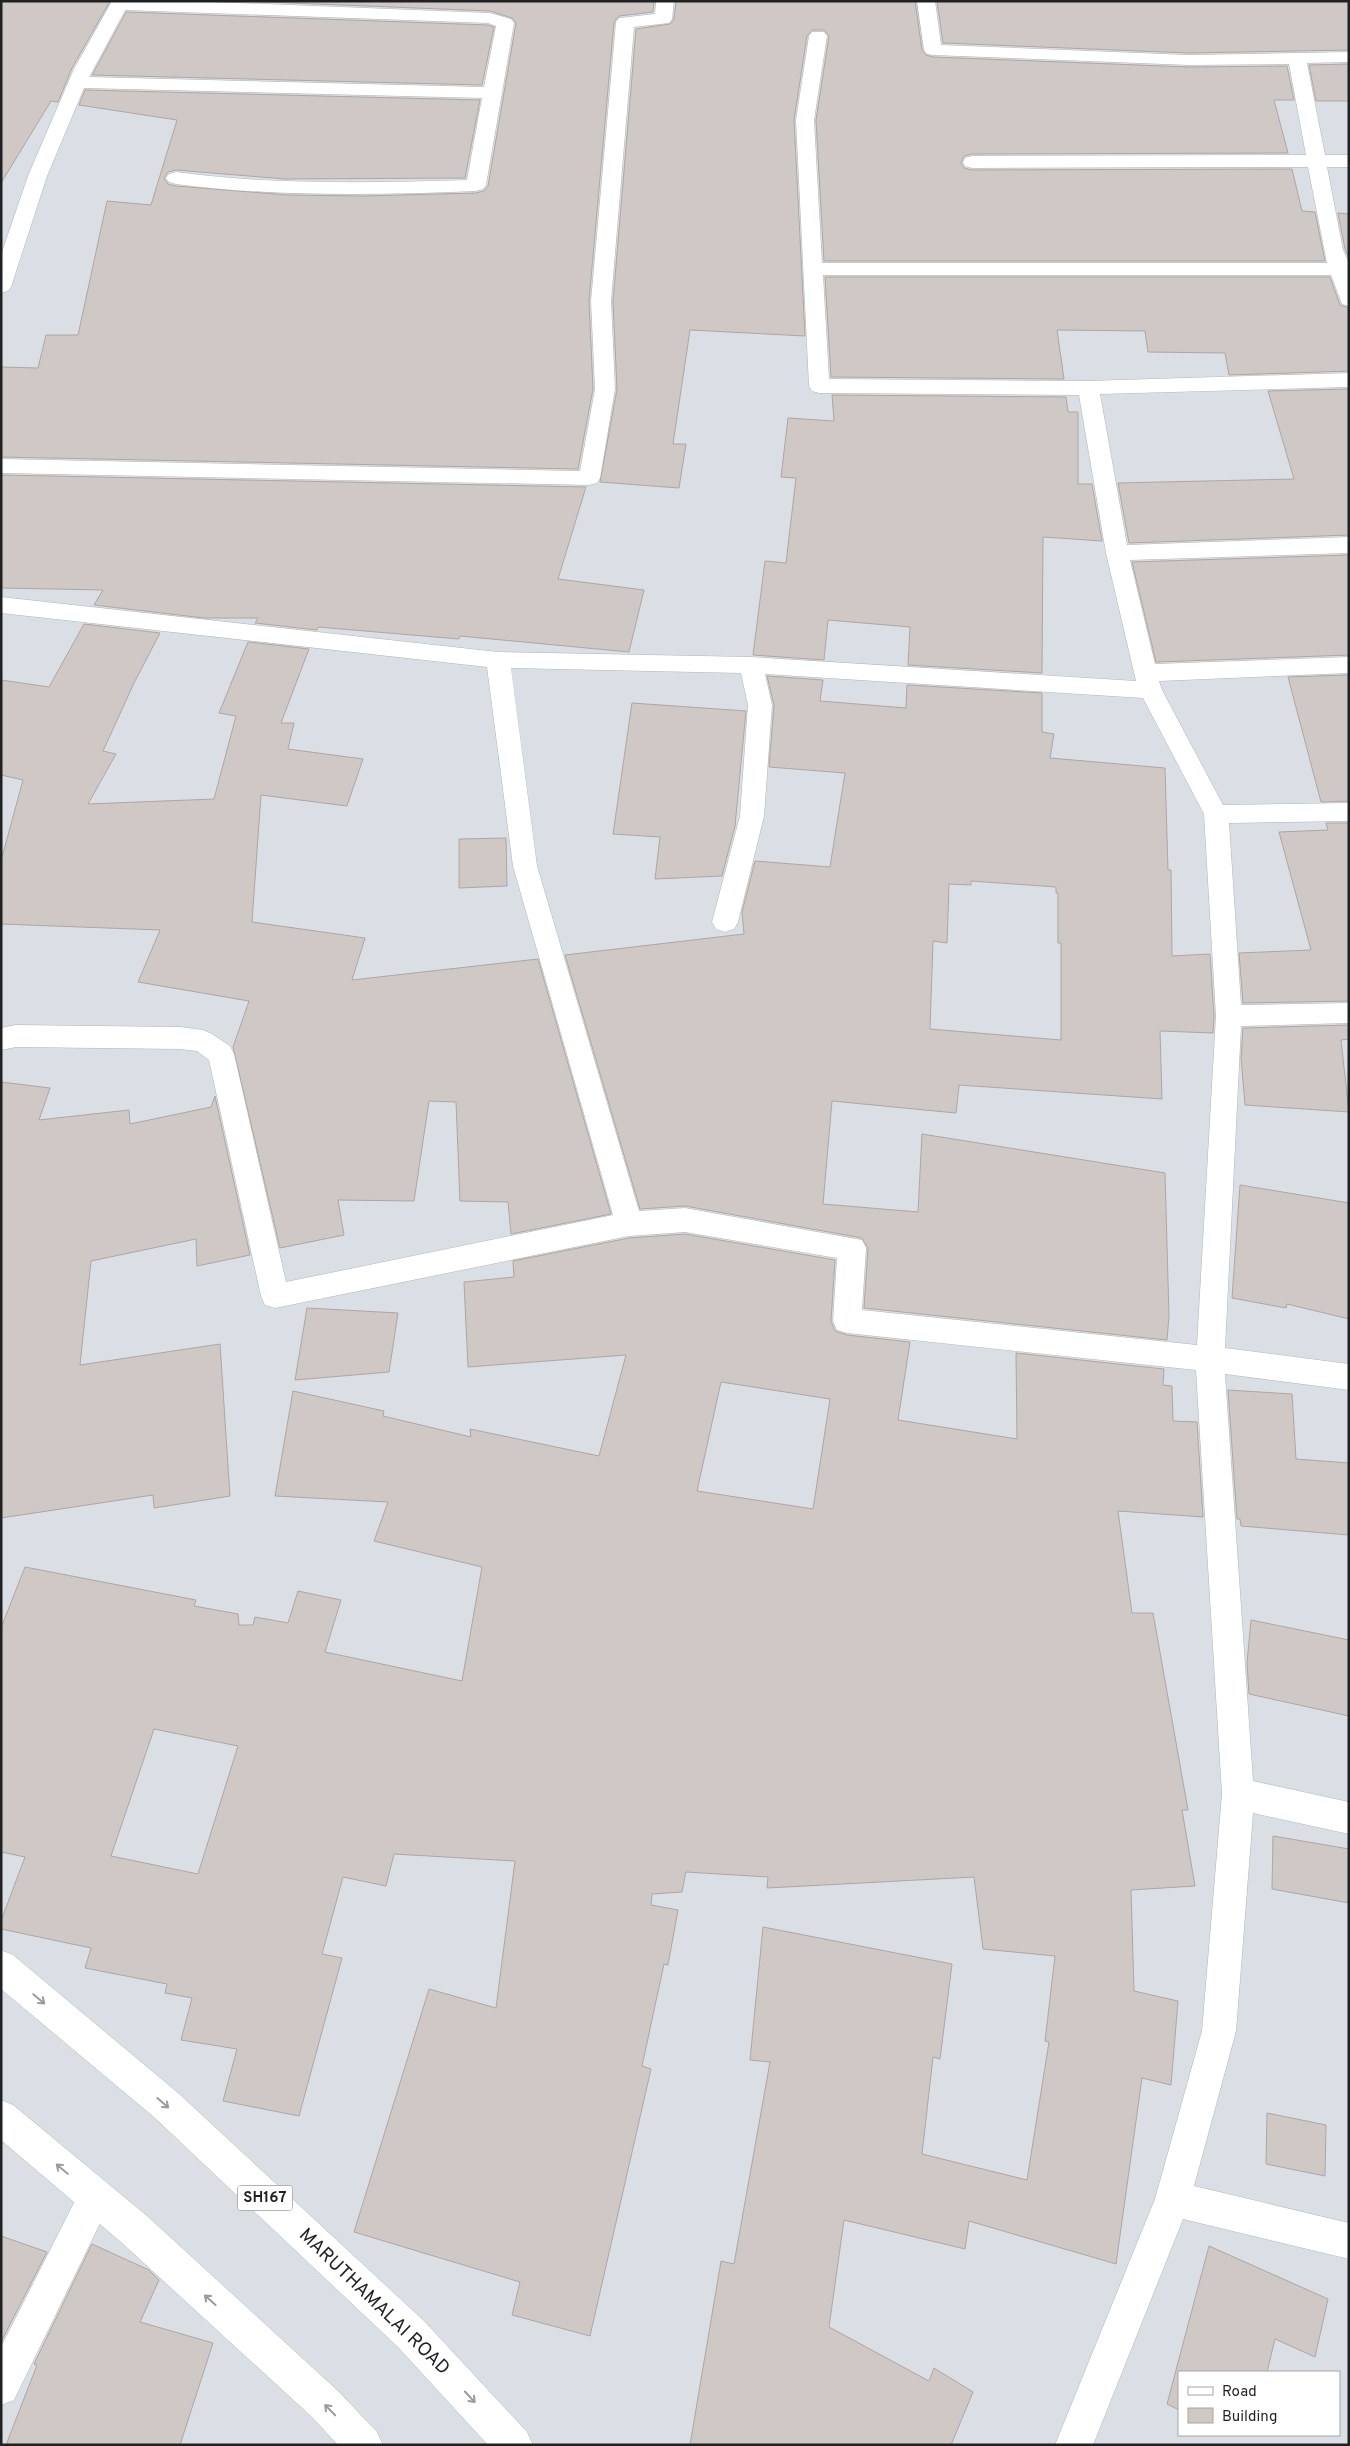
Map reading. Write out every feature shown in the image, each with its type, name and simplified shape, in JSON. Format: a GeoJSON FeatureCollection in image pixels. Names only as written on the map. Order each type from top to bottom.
{"type":"FeatureCollection","features":[{"type":"Feature","properties":{"kind":"street"},"geometry":{"type":"LineString","coordinates":[[1,466],[589,478],[605,389],[600,301],[624,22],[663,19],[665,1]]}},
{"type":"Feature","properties":{"kind":"street"},"geometry":{"type":"LineString","coordinates":[[926,1],[933,50],[1188,60],[1349,57]]}},
{"type":"Feature","properties":{"kind":"street"},"geometry":{"type":"LineString","coordinates":[[1,287],[11,224],[77,82],[120,2],[437,9],[490,18],[505,24],[476,185],[398,188],[235,186],[176,178]]}},
{"type":"Feature","properties":{"kind":"street"},"geometry":{"type":"LineString","coordinates":[[818,36],[805,120],[819,386],[1088,388],[1349,380]]}},
{"type":"Feature","properties":{"kind":"street"},"geometry":{"type":"LineString","coordinates":[[1297,58],[1333,250],[1344,268],[1349,300]]}},
{"type":"Feature","properties":{"kind":"street"},"geometry":{"type":"LineString","coordinates":[[77,82],[493,93]]}},
{"type":"Feature","properties":{"kind":"street"},"geometry":{"type":"LineString","coordinates":[[972,162],[1349,161]]}},
{"type":"Feature","properties":{"kind":"street"},"geometry":{"type":"LineString","coordinates":[[814,269],[1344,268]]}},
{"type":"Feature","properties":{"kind":"street"},"geometry":{"type":"LineString","coordinates":[[1074,2445],[1173,2199],[1219,2031],[1238,1794],[1210,1359],[1229,1016],[1216,814],[1148,681],[1117,553],[1088,388]]}},
{"type":"Feature","properties":{"kind":"street"},"geometry":{"type":"LineString","coordinates":[[1117,553],[1349,545]]}},
{"type":"Feature","properties":{"kind":"street"},"geometry":{"type":"LineString","coordinates":[[1,605],[498,660],[751,664],[1148,681],[1349,666]]}},
{"type":"Feature","properties":{"kind":"street"},"geometry":{"type":"LineString","coordinates":[[498,660],[525,866],[629,1224]]}},
{"type":"Feature","properties":{"kind":"street"},"geometry":{"type":"LineString","coordinates":[[725,922],[752,816],[760,705],[751,664]]}},
{"type":"Feature","properties":{"kind":"street"},"geometry":{"type":"LineString","coordinates":[[1216,814],[1349,812]]}},
{"type":"Feature","properties":{"kind":"street"},"geometry":{"type":"LineString","coordinates":[[1229,1016],[1349,1012]]}},
{"type":"Feature","properties":{"kind":"street"},"geometry":{"type":"LineString","coordinates":[[1,1040],[16,1036],[180,1038],[203,1041],[220,1054],[275,1296],[629,1224],[685,1220],[852,1248],[847,1320],[1349,1376]]}},
{"type":"Feature","properties":{"kind":"street"},"geometry":{"type":"LineString","coordinates":[[1238,1794],[1349,1818]]}},
{"type":"Feature","properties":{"kind":"street","name":"MARUTHAMALAI ROAD"},"geometry":{"type":"LineString","coordinates":[[1,1968],[166,2105],[412,2334],[514,2445]]}},
{"type":"Feature","properties":{"kind":"street"},"geometry":{"type":"LineString","coordinates":[[1,2117],[95,2197],[325,2404],[364,2445]]}},
{"type":"Feature","properties":{"kind":"street"},"geometry":{"type":"LineString","coordinates":[[1,2387],[95,2197]]}},
{"type":"Feature","properties":{"kind":"street"},"geometry":{"type":"LineString","coordinates":[[1173,2199],[1349,2241]]}},
{"type":"Feature","properties":{"kind":"building"},"geometry":{"type":"Polygon","coordinates":[[[1,1],[110,1],[72,68],[58,102],[51,101],[1,183],[1,1]]]}},
{"type":"Feature","properties":{"kind":"building"},"geometry":{"type":"Polygon","coordinates":[[[242,1],[654,1],[653,12],[619,16],[614,22],[589,301],[593,389],[578,469],[1,457],[1,367],[38,368],[46,335],[78,335],[107,201],[151,205],[177,120],[79,105],[85,90],[480,100],[465,178],[285,179],[176,170],[168,172],[164,178],[168,184],[176,186],[288,195],[363,196],[476,193],[484,191],[488,186],[516,23],[512,18],[490,11],[242,1]]]}},
{"type":"Feature","properties":{"kind":"building"},"geometry":{"type":"Polygon","coordinates":[[[676,1],[915,1],[922,50],[926,55],[933,57],[1189,67],[1287,66],[1294,100],[1274,100],[1288,153],[972,154],[964,156],[961,163],[964,168],[972,170],[1292,169],[1302,211],[1315,212],[1325,261],[824,261],[816,120],[829,36],[824,30],[812,30],[807,36],[794,120],[805,336],[690,330],[673,444],[686,444],[679,488],[600,482],[617,389],[613,301],[636,29],[670,24],[674,19],[676,1]]]}},
{"type":"Feature","properties":{"kind":"building"},"geometry":{"type":"Polygon","coordinates":[[[937,1],[1349,1],[1349,50],[1189,53],[943,43],[937,1]]]}},
{"type":"Feature","properties":{"kind":"building"},"geometry":{"type":"Polygon","coordinates":[[[126,12],[488,25],[494,27],[482,85],[92,75],[126,12]]]}},
{"type":"Feature","properties":{"kind":"building"},"geometry":{"type":"Polygon","coordinates":[[[1349,64],[1349,101],[1316,101],[1309,65],[1349,64]]]}},
{"type":"Feature","properties":{"kind":"building"},"geometry":{"type":"Polygon","coordinates":[[[1338,213],[1349,214],[1349,258],[1345,249],[1338,213]]]}},
{"type":"Feature","properties":{"kind":"building"},"geometry":{"type":"Polygon","coordinates":[[[825,277],[1330,277],[1340,305],[1349,308],[1349,371],[1229,375],[1225,353],[1148,352],[1145,331],[1057,330],[1064,379],[831,377],[825,277]]]}},
{"type":"Feature","properties":{"kind":"building"},"geometry":{"type":"Polygon","coordinates":[[[1349,389],[1349,535],[1129,543],[1118,483],[1294,479],[1268,391],[1349,389]]]}},
{"type":"Feature","properties":{"kind":"building"},"geometry":{"type":"Polygon","coordinates":[[[832,395],[1066,397],[1068,412],[1078,412],[1078,484],[1092,484],[1102,541],[1043,537],[1042,673],[908,665],[910,627],[828,620],[824,660],[753,655],[765,561],[786,563],[796,478],[781,477],[788,418],[834,421],[832,395]]]}},
{"type":"Feature","properties":{"kind":"building"},"geometry":{"type":"Polygon","coordinates":[[[1,475],[586,487],[558,579],[644,590],[629,652],[460,636],[459,639],[318,627],[317,630],[255,623],[258,618],[204,618],[94,605],[103,590],[1,588],[1,475]]]}},
{"type":"Feature","properties":{"kind":"building"},"geometry":{"type":"Polygon","coordinates":[[[1349,555],[1349,655],[1156,662],[1132,562],[1349,555]]]}},
{"type":"Feature","properties":{"kind":"building"},"geometry":{"type":"Polygon","coordinates":[[[84,624],[160,633],[134,683],[103,751],[116,754],[88,804],[214,799],[236,716],[219,713],[248,642],[309,649],[281,723],[294,723],[288,749],[363,759],[347,806],[261,795],[252,922],[365,938],[352,980],[538,959],[611,1214],[511,1234],[508,1202],[460,1201],[456,1102],[429,1101],[414,1201],[338,1200],[344,1235],[280,1248],[233,1047],[249,1001],[138,982],[160,930],[1,924],[1,861],[23,780],[1,775],[1,680],[49,687],[84,624]]]}},
{"type":"Feature","properties":{"kind":"building"},"geometry":{"type":"Polygon","coordinates":[[[1349,675],[1349,801],[1321,802],[1288,677],[1349,675]]]}},
{"type":"Feature","properties":{"kind":"building"},"geometry":{"type":"Polygon","coordinates":[[[767,676],[823,680],[820,701],[906,708],[907,685],[1042,693],[1042,732],[1054,734],[1050,758],[1165,768],[1168,870],[1171,870],[1172,956],[1210,954],[1214,1016],[1213,1033],[1160,1031],[1162,1099],[959,1085],[956,1113],[832,1101],[823,1204],[918,1212],[922,1134],[1165,1173],[1169,1316],[1167,1340],[864,1308],[868,1248],[862,1238],[685,1206],[640,1209],[565,955],[744,934],[742,912],[755,861],[830,867],[845,773],[769,767],[774,705],[767,676]],[[971,881],[971,885],[949,884],[947,943],[933,941],[930,1029],[1061,1040],[1061,943],[1058,943],[1058,893],[1056,893],[1056,887],[971,881]]]}},
{"type":"Feature","properties":{"kind":"building"},"geometry":{"type":"Polygon","coordinates":[[[632,703],[746,711],[735,826],[722,876],[655,879],[660,837],[613,834],[632,703]]]}},
{"type":"Feature","properties":{"kind":"building"},"geometry":{"type":"Polygon","coordinates":[[[1326,823],[1349,823],[1349,1001],[1243,1003],[1239,953],[1311,950],[1279,832],[1328,830],[1326,823]]]}},
{"type":"Feature","properties":{"kind":"building"},"geometry":{"type":"Polygon","coordinates":[[[506,838],[507,886],[459,888],[459,839],[506,838]]]}},
{"type":"Feature","properties":{"kind":"building"},"geometry":{"type":"Polygon","coordinates":[[[1349,1025],[1349,1039],[1341,1040],[1349,1112],[1245,1105],[1241,1058],[1243,1028],[1349,1025]]]}},
{"type":"Feature","properties":{"kind":"building"},"geometry":{"type":"Polygon","coordinates":[[[1,1082],[50,1088],[39,1120],[129,1110],[130,1124],[211,1107],[215,1096],[250,1255],[197,1266],[196,1239],[91,1261],[80,1365],[220,1344],[230,1496],[154,1508],[153,1495],[1,1518],[1,1082]]]}},
{"type":"Feature","properties":{"kind":"building"},"geometry":{"type":"Polygon","coordinates":[[[1240,1185],[1349,1203],[1349,1319],[1287,1304],[1286,1308],[1232,1298],[1240,1185]]]}},
{"type":"Feature","properties":{"kind":"building"},"geometry":{"type":"Polygon","coordinates":[[[685,1234],[835,1260],[831,1321],[835,1331],[847,1335],[910,1342],[898,1420],[1017,1439],[1016,1353],[1164,1369],[1163,1385],[1172,1386],[1173,1421],[1197,1422],[1203,1517],[1118,1511],[1132,1613],[1153,1613],[1188,1810],[1182,1810],[1195,1886],[1131,1890],[1134,1991],[1178,2001],[1171,2085],[1142,2078],[1116,2264],[969,2221],[965,2249],[844,2220],[829,2327],[929,2381],[934,2368],[973,2392],[951,2445],[690,2445],[721,2261],[734,2264],[770,2062],[750,2060],[763,1927],[952,1964],[940,2059],[933,2057],[922,2154],[1027,2180],[1049,2042],[1045,2041],[1055,1956],[983,1949],[974,1877],[767,1888],[768,1877],[686,1872],[682,1892],[652,1894],[651,1905],[678,1910],[668,1965],[664,1964],[642,2066],[651,2069],[590,2336],[512,2315],[520,2282],[354,2232],[429,1989],[496,2008],[515,1861],[394,1854],[386,1886],[343,1877],[322,1954],[342,1958],[299,2116],[223,2101],[237,2049],[181,2040],[192,1998],[165,1993],[167,1984],[85,1968],[91,1948],[1,1929],[1,1921],[25,1857],[1,1852],[1,1628],[25,1567],[196,1600],[194,1606],[238,1614],[239,1625],[253,1625],[255,1617],[288,1623],[298,1591],[341,1600],[325,1652],[462,1681],[482,1567],[374,1541],[388,1502],[275,1496],[293,1391],[384,1411],[383,1416],[471,1437],[470,1429],[599,1456],[626,1355],[468,1367],[464,1282],[514,1277],[513,1261],[629,1238],[685,1234]],[[721,1382],[697,1491],[813,1509],[830,1399],[721,1382]],[[154,1729],[111,1856],[198,1874],[238,1746],[154,1729]]]}},
{"type":"Feature","properties":{"kind":"building"},"geometry":{"type":"Polygon","coordinates":[[[307,1308],[398,1313],[389,1372],[295,1380],[307,1308]]]}},
{"type":"Feature","properties":{"kind":"building"},"geometry":{"type":"Polygon","coordinates":[[[1228,1390],[1292,1394],[1296,1459],[1349,1463],[1349,1535],[1241,1526],[1240,1519],[1237,1519],[1228,1390]]]}},
{"type":"Feature","properties":{"kind":"building"},"geometry":{"type":"Polygon","coordinates":[[[1251,1620],[1349,1640],[1349,1716],[1249,1694],[1247,1663],[1251,1620]]]}},
{"type":"Feature","properties":{"kind":"building"},"geometry":{"type":"Polygon","coordinates":[[[1273,1836],[1349,1849],[1349,1903],[1272,1889],[1273,1836]]]}},
{"type":"Feature","properties":{"kind":"building"},"geometry":{"type":"Polygon","coordinates":[[[1267,2113],[1326,2125],[1325,2176],[1266,2164],[1267,2113]]]}},
{"type":"Feature","properties":{"kind":"building"},"geometry":{"type":"Polygon","coordinates":[[[1,2236],[47,2252],[1,2342],[1,2236]]]}},
{"type":"Feature","properties":{"kind":"building"},"geometry":{"type":"Polygon","coordinates":[[[92,2244],[149,2270],[159,2280],[140,2322],[213,2343],[180,2445],[6,2445],[37,2365],[34,2364],[92,2244]]]}},
{"type":"Feature","properties":{"kind":"building"},"geometry":{"type":"Polygon","coordinates":[[[1209,2246],[1328,2299],[1315,2357],[1275,2339],[1267,2371],[1178,2371],[1178,2410],[1167,2404],[1209,2246]]]}}]}
